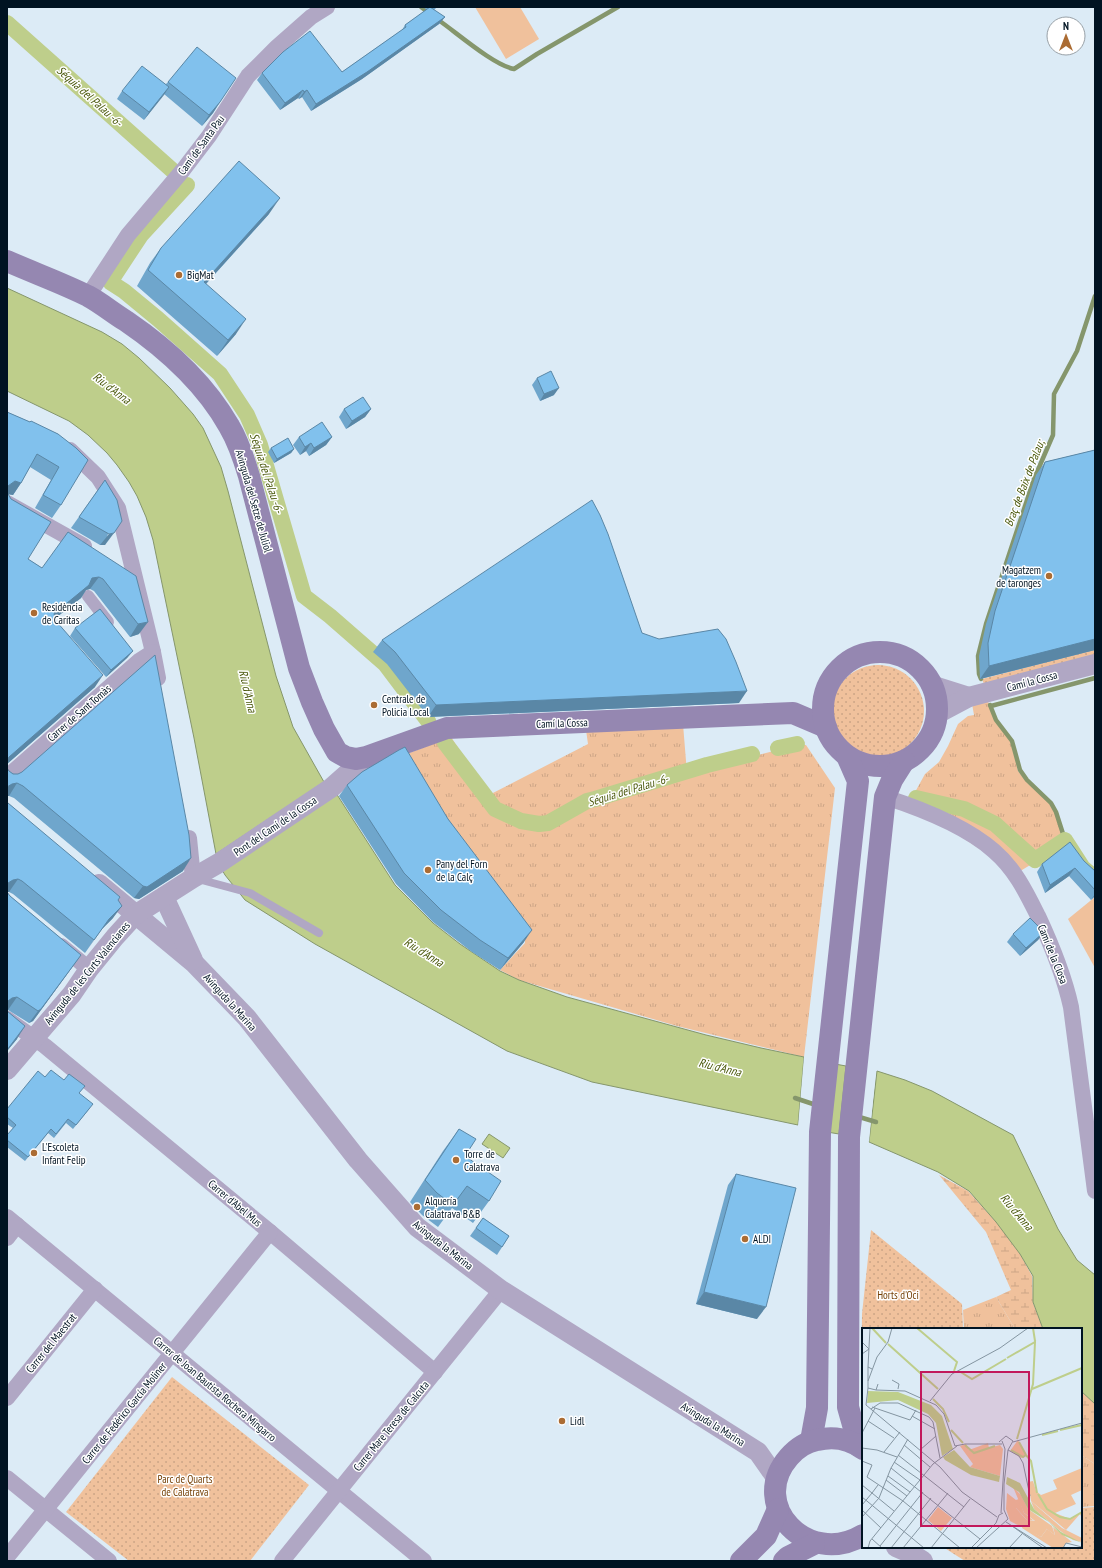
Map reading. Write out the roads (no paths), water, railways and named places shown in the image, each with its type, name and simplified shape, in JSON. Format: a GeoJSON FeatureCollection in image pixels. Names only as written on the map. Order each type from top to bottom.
{"type":"FeatureCollection","features":[{"type":"Feature","properties":{"kind":"main road","name":"Avinguda del Setze de Juliol"},"geometry":{"type":"LineString","coordinates":[[7,261],[88,296],[146,335],[180,364],[210,397],[230,427],[242,453],[299,668],[324,729],[337,752]]}},
{"type":"Feature","properties":{"kind":"main road"},"geometry":{"type":"LineString","coordinates":[[882,653],[897,655],[911,662],[923,672],[932,685],[936,699],[937,714],[934,729],[926,742],[916,753],[904,761],[889,765],[875,766],[860,763],[847,756],[838,748],[831,738],[826,727],[823,706],[824,696],[830,682],[840,669],[852,660],[866,654],[882,653]]}},
{"type":"Feature","properties":{"kind":"main road","name":"Camí la Cossa"},"geometry":{"type":"LineString","coordinates":[[793,713],[824,696]]}},
{"type":"Feature","properties":{"kind":"main road","name":"Camí la Cossa"},"geometry":{"type":"LineString","coordinates":[[337,752],[346,757],[356,759],[366,757],[447,728],[793,713],[826,727]]}},
{"type":"Feature","properties":{"kind":"main road"},"geometry":{"type":"LineString","coordinates":[[811,1441],[817,1408],[820,1132],[858,781],[847,756]]}},
{"type":"Feature","properties":{"kind":"main road"},"geometry":{"type":"LineString","coordinates":[[861,1448],[848,1407],[849,1137],[885,797],[892,780],[904,761]]}},
{"type":"Feature","properties":{"kind":"main road"},"geometry":{"type":"LineString","coordinates":[[861,1448],[848,1441],[836,1438],[823,1438],[811,1441],[801,1446],[786,1461],[777,1478],[776,1489],[778,1509],[785,1523],[796,1534],[814,1544],[836,1546],[846,1544],[862,1536]]}},
{"type":"Feature","properties":{"kind":"main road"},"geometry":{"type":"LineString","coordinates":[[740,1561],[766,1536],[778,1509]]}},
{"type":"Feature","properties":{"kind":"main road"},"geometry":{"type":"LineString","coordinates":[[784,1561],[788,1557],[814,1544]]}},
{"type":"Feature","properties":{"kind":"street","name":"Camí de Santa Pau"},"geometry":{"type":"LineString","coordinates":[[88,296],[128,235],[184,170],[209,136],[248,76],[277,47],[311,17],[327,7]]}},
{"type":"Feature","properties":{"kind":"street"},"geometry":{"type":"LineString","coordinates":[[59,442],[74,453],[98,477],[118,508],[154,652],[161,691]]}},
{"type":"Feature","properties":{"kind":"street"},"geometry":{"type":"LineString","coordinates":[[7,503],[95,553]]}},
{"type":"Feature","properties":{"kind":"street"},"geometry":{"type":"LineString","coordinates":[[115,564],[135,576]]}},
{"type":"Feature","properties":{"kind":"street"},"geometry":{"type":"LineString","coordinates":[[88,596],[116,631]]}},
{"type":"Feature","properties":{"kind":"street","name":"Carrer de Sant Tomàs"},"geometry":{"type":"LineString","coordinates":[[7,777],[101,684],[135,655],[154,652]]}},
{"type":"Feature","properties":{"kind":"street","name":"Camí la Cossa"},"geometry":{"type":"LineString","coordinates":[[937,714],[969,698],[1095,664]]}},
{"type":"Feature","properties":{"kind":"street"},"geometry":{"type":"LineString","coordinates":[[932,685],[969,698]]}},
{"type":"Feature","properties":{"kind":"street"},"geometry":{"type":"LineString","coordinates":[[333,786],[337,767],[337,752]]}},
{"type":"Feature","properties":{"kind":"street"},"geometry":{"type":"LineString","coordinates":[[333,786],[366,757]]}},
{"type":"Feature","properties":{"kind":"street","name":"Pont del Camí de la Cossa"},"geometry":{"type":"LineString","coordinates":[[219,864],[333,786]]}},
{"type":"Feature","properties":{"kind":"street","name":"Camí de la Closa"},"geometry":{"type":"LineString","coordinates":[[885,797],[903,803],[959,828],[994,850],[1013,871],[1026,892],[1058,960],[1066,986],[1071,1008],[1095,1191]]}},
{"type":"Feature","properties":{"kind":"street"},"geometry":{"type":"LineString","coordinates":[[186,822],[193,878]]}},
{"type":"Feature","properties":{"kind":"street","name":"Avinguda de les Corts Valencianes"},"geometry":{"type":"LineString","coordinates":[[7,1070],[72,994],[89,969],[135,915],[193,878],[219,864]]}},
{"type":"Feature","properties":{"kind":"street"},"geometry":{"type":"LineString","coordinates":[[85,873],[194,963]]}},
{"type":"Feature","properties":{"kind":"street"},"geometry":{"type":"LineString","coordinates":[[164,897],[194,963]]}},
{"type":"Feature","properties":{"kind":"street"},"geometry":{"type":"LineString","coordinates":[[49,935],[89,969]]}},
{"type":"Feature","properties":{"kind":"street","name":"Avinguda la Marina"},"geometry":{"type":"LineString","coordinates":[[194,963],[247,1018],[358,1160],[418,1227],[501,1290],[758,1452],[777,1478]]}},
{"type":"Feature","properties":{"kind":"street","name":"Carrer d'Abel Mus"},"geometry":{"type":"LineString","coordinates":[[7,1019],[34,1037],[270,1232],[435,1372]]}},
{"type":"Feature","properties":{"kind":"street"},"geometry":{"type":"LineString","coordinates":[[7,1238],[12,1221]]}},
{"type":"Feature","properties":{"kind":"street","name":"Carrer de Joan Bautista Rochera Mingarro"},"geometry":{"type":"LineString","coordinates":[[12,1221],[424,1561]]}},
{"type":"Feature","properties":{"kind":"street","name":"Carrer de Fedérico García Moliner"},"geometry":{"type":"LineString","coordinates":[[7,1557],[270,1232]]}},
{"type":"Feature","properties":{"kind":"street","name":"Carrer del Maestrat"},"geometry":{"type":"LineString","coordinates":[[7,1398],[95,1289]]}},
{"type":"Feature","properties":{"kind":"street","name":"Carrer Mare Teresa de Calcuta"},"geometry":{"type":"LineString","coordinates":[[282,1561],[501,1290]]}},
{"type":"Feature","properties":{"kind":"street","name":"Avinguda la Marina"},"geometry":{"type":"LineString","coordinates":[[758,1452],[792,1454]]}},
{"type":"Feature","properties":{"kind":"street"},"geometry":{"type":"LineString","coordinates":[[7,1478],[109,1561]]}},
{"type":"Feature","properties":{"kind":"lane"},"geometry":{"type":"LineString","coordinates":[[193,878],[250,893],[319,933]]}},
{"type":"Feature","properties":{"kind":"water"},"geometry":{"type":"Polygon","coordinates":[[[7,288],[102,332],[122,344],[139,358],[170,388],[193,414],[203,428],[221,467],[276,676],[293,727],[324,782],[216,854],[194,738],[153,540],[146,517],[137,496],[117,465],[88,435],[69,421],[7,391],[7,288]]]}},
{"type":"Feature","properties":{"kind":"water"},"geometry":{"type":"Polygon","coordinates":[[[336,793],[395,885],[433,923],[460,944],[500,971],[519,980],[567,997],[706,1035],[804,1057],[798,1125],[592,1082],[507,1051],[315,944],[245,900],[221,868],[336,793]]]}},
{"type":"Feature","properties":{"kind":"water"},"geometry":{"type":"Polygon","coordinates":[[[835,1064],[846,1066],[839,1134],[827,1132],[835,1064]]]}},
{"type":"Feature","properties":{"kind":"water"},"geometry":{"type":"Polygon","coordinates":[[[877,1071],[932,1091],[1013,1135],[1058,1229],[1077,1260],[1095,1275],[1095,1404],[1082,1392],[1082,1328],[1043,1328],[1033,1302],[1033,1276],[1020,1254],[996,1222],[969,1191],[938,1172],[869,1142],[877,1071]]]}},
{"type":"Feature","properties":{"kind":"water"},"geometry":{"type":"Polygon","coordinates":[[[489,1134],[510,1148],[503,1158],[482,1144],[489,1134]]]}},
{"type":"Feature","properties":{"kind":"waterway","name":"Braç de Baix de Palau;"},"geometry":{"type":"LineString","coordinates":[[421,7],[429,13]]}},
{"type":"Feature","properties":{"kind":"waterway","name":"Braç de Baix de Palau;"},"geometry":{"type":"LineString","coordinates":[[437,19],[485,55],[505,66],[514,69],[618,7]]}},
{"type":"Feature","properties":{"kind":"waterway","name":"Séquia del Palau -6-"},"geometry":{"type":"LineString","coordinates":[[7,23],[172,170]]}},
{"type":"Feature","properties":{"kind":"waterway","name":"Séquia del Palau -6-"},"geometry":{"type":"LineString","coordinates":[[187,185],[141,235],[110,282],[124,291],[158,319],[220,374],[247,415],[260,445],[304,596],[330,616],[385,664],[428,721]]}},
{"type":"Feature","properties":{"kind":"waterway","name":"Braç de Baix de Palau;"},"geometry":{"type":"LineString","coordinates":[[981,679],[979,674],[978,656],[986,624],[1034,479],[1053,435],[1054,394],[1077,351],[1095,296]]}},
{"type":"Feature","properties":{"kind":"waterway"},"geometry":{"type":"LineString","coordinates":[[991,706],[1095,678]]}},
{"type":"Feature","properties":{"kind":"waterway","name":"Braç de Baix de Palau;"},"geometry":{"type":"LineString","coordinates":[[990,705],[996,720],[1012,741],[1020,770],[1027,780],[1051,803],[1056,812],[1065,840]]}},
{"type":"Feature","properties":{"kind":"waterway","name":"Séquia del Palau -6-"},"geometry":{"type":"LineString","coordinates":[[445,743],[495,809],[521,821],[539,824],[548,823],[587,801],[707,765],[752,754]]}},
{"type":"Feature","properties":{"kind":"waterway","name":"Séquia del Palau -6-"},"geometry":{"type":"LineString","coordinates":[[778,748],[797,744]]}},
{"type":"Feature","properties":{"kind":"waterway","name":"Séquia del Palau -6-"},"geometry":{"type":"LineString","coordinates":[[916,798],[964,809],[995,824],[1035,860],[1065,840],[1083,868],[1095,878]]}},
{"type":"Feature","properties":{"kind":"waterway","name":"Riu d'Anna"},"geometry":{"type":"LineString","coordinates":[[795,1098],[816,1105]]}},
{"type":"Feature","properties":{"kind":"waterway","name":"Riu d'Anna"},"geometry":{"type":"LineString","coordinates":[[856,1116],[876,1122]]}},
{"type":"Feature","properties":{"kind":"place","name":"BigMat"},"geometry":{"type":"Point","coordinates":[179,275]}},
{"type":"Feature","properties":{"kind":"place","name":"Magatzem de taronges"},"geometry":{"type":"Point","coordinates":[1049,576]}},
{"type":"Feature","properties":{"kind":"place","name":"Residència de Caritas"},"geometry":{"type":"Point","coordinates":[34,613]}},
{"type":"Feature","properties":{"kind":"place","name":"Centrale de Policia Local"},"geometry":{"type":"Point","coordinates":[374,705]}},
{"type":"Feature","properties":{"kind":"place","name":"Pany del Forn de la Calç"},"geometry":{"type":"Point","coordinates":[428,870]}},
{"type":"Feature","properties":{"kind":"place","name":"L'Escoleta Infant Felip"},"geometry":{"type":"Point","coordinates":[34,1153]}},
{"type":"Feature","properties":{"kind":"place","name":"Torre de Calatrava"},"geometry":{"type":"Point","coordinates":[456,1160]}},
{"type":"Feature","properties":{"kind":"place","name":"Alquería Calatrava B&B"},"geometry":{"type":"Point","coordinates":[417,1207]}},
{"type":"Feature","properties":{"kind":"place","name":"ALDI"},"geometry":{"type":"Point","coordinates":[745,1239]}},
{"type":"Feature","properties":{"kind":"place","name":"Lidl"},"geometry":{"type":"Point","coordinates":[562,1421]}},
{"type":"Feature","properties":{"kind":"park label","name":"Horts d'Oci"},"geometry":{"type":"Point","coordinates":[898,1295]}},
{"type":"Feature","properties":{"kind":"park label","name":"Parc de Quarts de Calatrava"},"geometry":{"type":"Point","coordinates":[185,1485]}}]}
